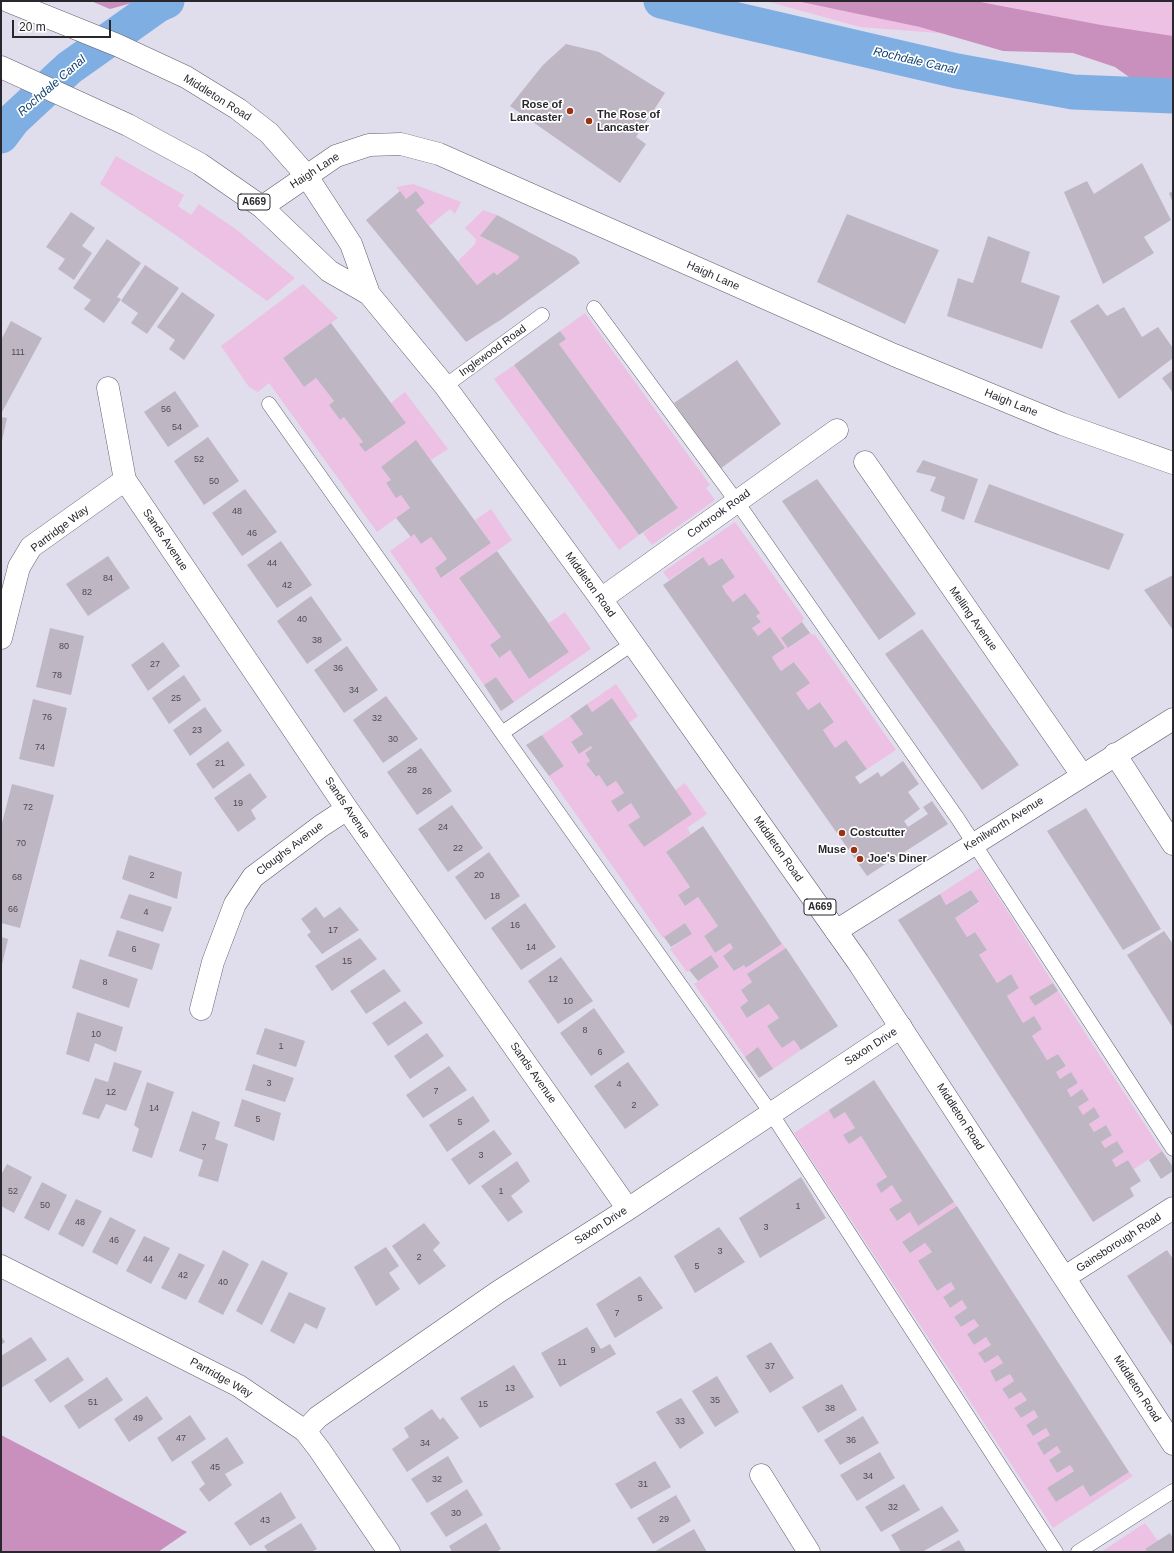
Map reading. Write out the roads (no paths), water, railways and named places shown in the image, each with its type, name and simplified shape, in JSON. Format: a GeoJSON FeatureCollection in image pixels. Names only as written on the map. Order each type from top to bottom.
{"type":"FeatureCollection","features":[{"type":"Feature","properties":{"kind":"street","name":"Middleton Road"},"geometry":{"type":"LineString","coordinates":[[8,1],[117,45],[186,77],[238,109],[269,133],[306,175],[351,244],[369,294],[445,386],[601,599],[836,931],[1066,1277],[1173,1444]]}},
{"type":"Feature","properties":{"kind":"street","name":"Middleton Road"},"geometry":{"type":"LineString","coordinates":[[8,70],[128,125],[200,164],[262,207],[329,271],[369,294]]}},
{"type":"Feature","properties":{"kind":"street","name":"Haigh Lane"},"geometry":{"type":"LineString","coordinates":[[262,207],[306,175],[336,156],[369,145],[401,144],[439,154],[888,353],[1062,424],[1173,463]]}},
{"type":"Feature","properties":{"kind":"street","name":"Sands Avenue"},"geometry":{"type":"LineString","coordinates":[[108,388],[126,480],[347,808],[628,1209]]}},
{"type":"Feature","properties":{"kind":"street","name":"Corbrook Road"},"geometry":{"type":"LineString","coordinates":[[601,599],[837,430]]}},
{"type":"Feature","properties":{"kind":"street","name":"Melling Avenue"},"geometry":{"type":"LineString","coordinates":[[865,462],[1082,775]]}},
{"type":"Feature","properties":{"kind":"street","name":"Partridge Way"},"geometry":{"type":"LineString","coordinates":[[1,638],[19,567],[32,547],[126,480]]}},
{"type":"Feature","properties":{"kind":"street","name":"Kenilworth Avenue"},"geometry":{"type":"LineString","coordinates":[[836,931],[1173,718]]}},
{"type":"Feature","properties":{"kind":"street"},"geometry":{"type":"LineString","coordinates":[[1115,754],[1173,844]]}},
{"type":"Feature","properties":{"kind":"street","name":"Cloughs Avenue"},"geometry":{"type":"LineString","coordinates":[[201,1009],[213,962],[235,904],[253,877],[347,808]]}},
{"type":"Feature","properties":{"kind":"street","name":"Saxon Drive"},"geometry":{"type":"LineString","coordinates":[[305,1431],[318,1418],[498,1292],[628,1209],[901,1027]]}},
{"type":"Feature","properties":{"kind":"street","name":"Gainsborough Road"},"geometry":{"type":"LineString","coordinates":[[1066,1277],[1173,1208]]}},
{"type":"Feature","properties":{"kind":"street","name":"Partridge Way"},"geometry":{"type":"LineString","coordinates":[[1,1266],[239,1386],[305,1431],[319,1449],[389,1552]]}},
{"type":"Feature","properties":{"kind":"street"},"geometry":{"type":"LineString","coordinates":[[761,1475],[810,1552]]}},
{"type":"Feature","properties":{"kind":"lane"},"geometry":{"type":"LineString","coordinates":[[594,308],[737,502],[958,819],[1173,1149]]}},
{"type":"Feature","properties":{"kind":"lane","name":"Inglewood Road"},"geometry":{"type":"LineString","coordinates":[[445,386],[542,315]]}},
{"type":"Feature","properties":{"kind":"lane"},"geometry":{"type":"LineString","coordinates":[[269,404],[771,1113],[1056,1552]]}},
{"type":"Feature","properties":{"kind":"lane"},"geometry":{"type":"LineString","coordinates":[[502,733],[632,644]]}},
{"type":"Feature","properties":{"kind":"lane"},"geometry":{"type":"LineString","coordinates":[[1078,1552],[1173,1491]]}},
{"type":"Feature","properties":{"kind":"waterway","name":"Rochdale Canal"},"geometry":{"type":"LineString","coordinates":[[1,136],[13,120],[69,68],[158,5],[167,1]]}},
{"type":"Feature","properties":{"kind":"waterway","name":"Rochdale Canal"},"geometry":{"type":"LineString","coordinates":[[661,1],[957,71],[1073,92],[1173,96]]}},
{"type":"Feature","properties":{"kind":"place","name":"Rose of Lancaster"},"geometry":{"type":"Point","coordinates":[570,111]}},
{"type":"Feature","properties":{"kind":"place","name":"The Rose of Lancaster"},"geometry":{"type":"Point","coordinates":[589,121]}},
{"type":"Feature","properties":{"kind":"place","name":"Costcutter"},"geometry":{"type":"Point","coordinates":[842,833]}},
{"type":"Feature","properties":{"kind":"place","name":"Muse"},"geometry":{"type":"Point","coordinates":[854,850]}},
{"type":"Feature","properties":{"kind":"place","name":"Joe's Diner"},"geometry":{"type":"Point","coordinates":[860,859]}}]}
